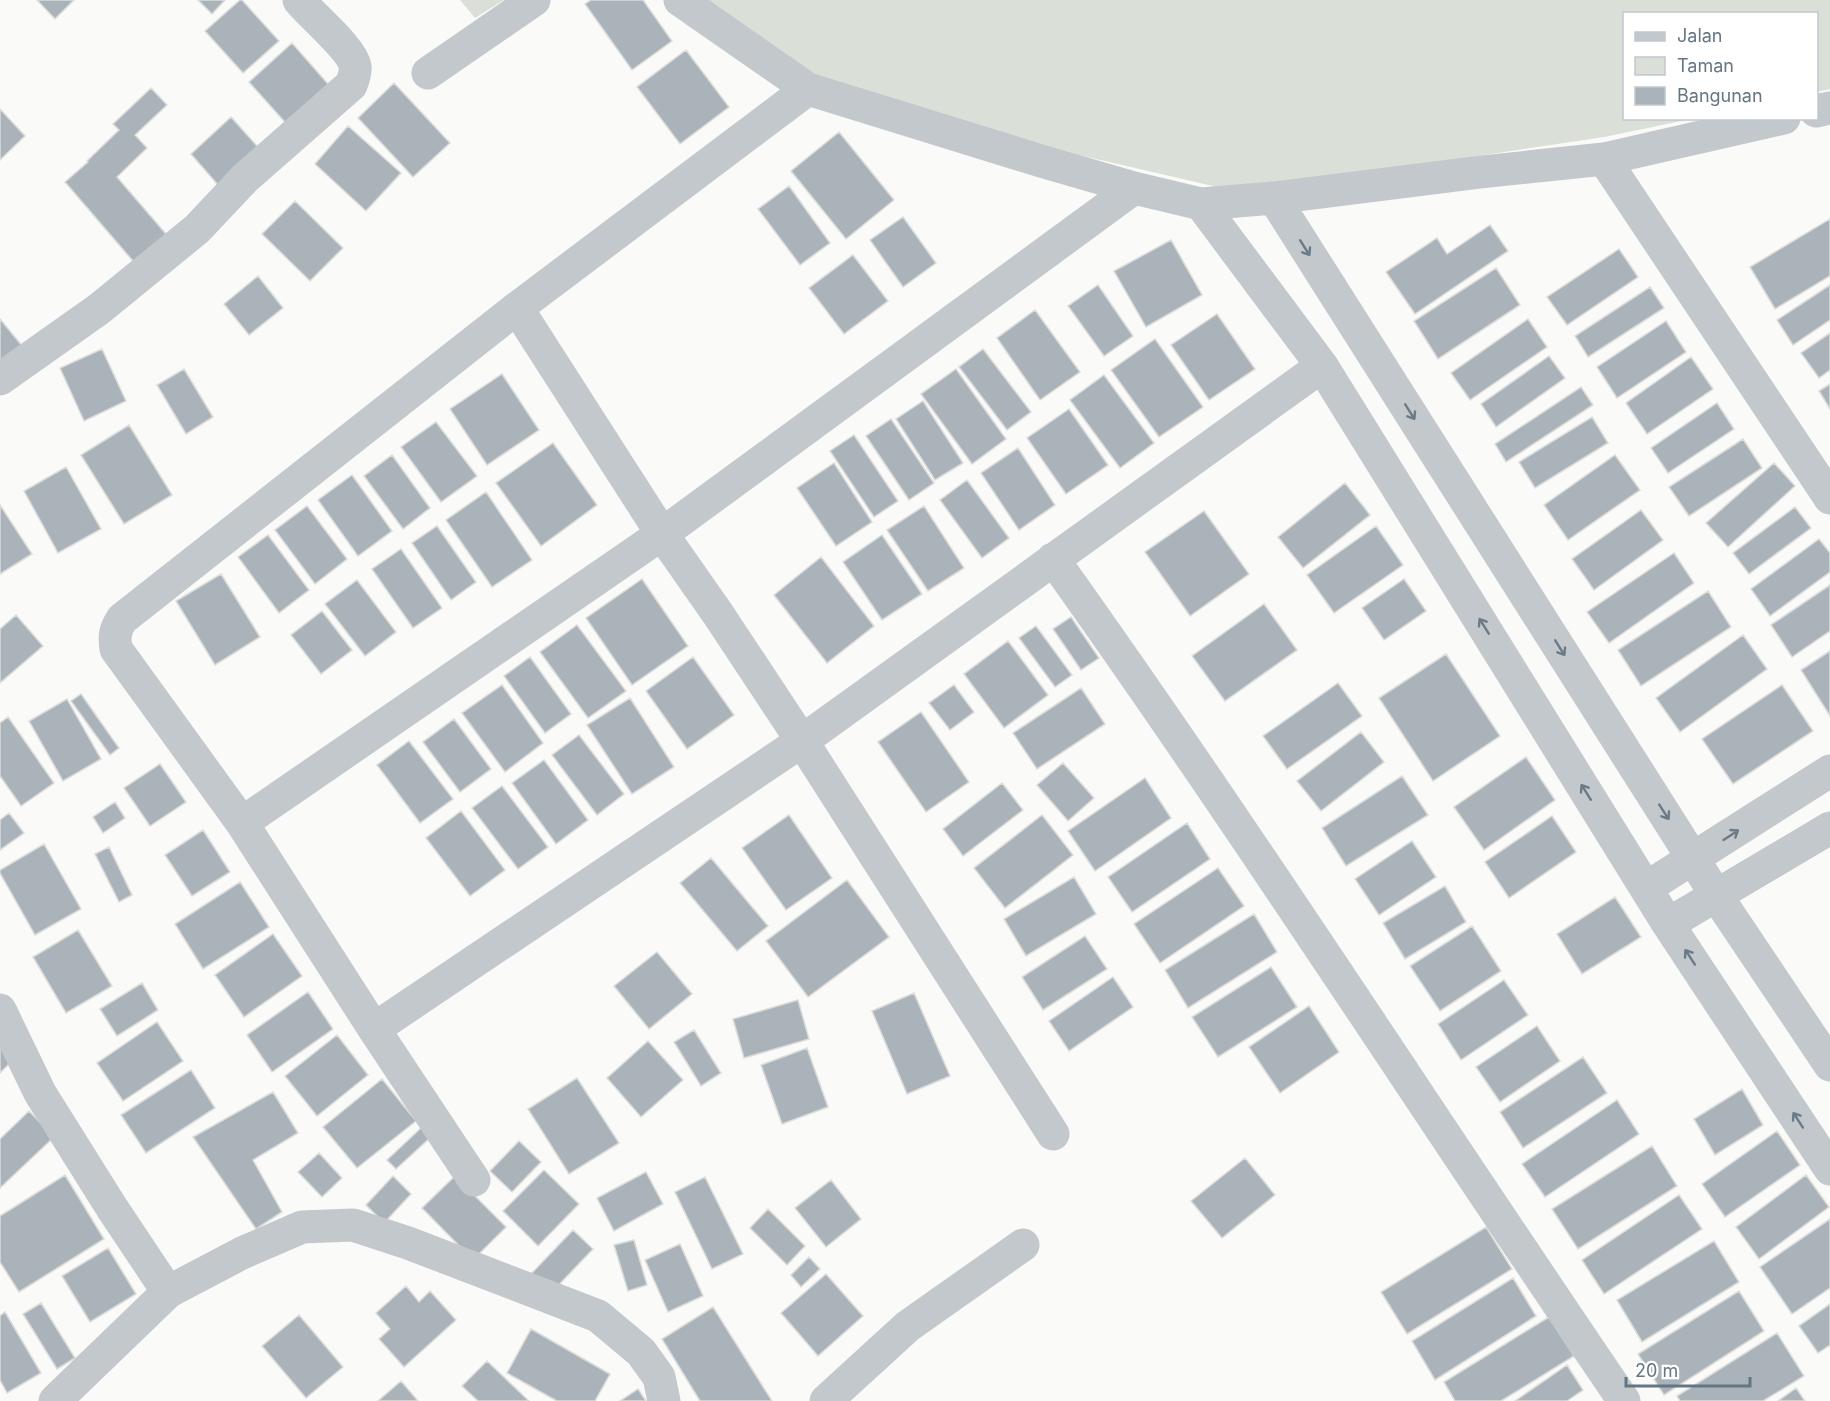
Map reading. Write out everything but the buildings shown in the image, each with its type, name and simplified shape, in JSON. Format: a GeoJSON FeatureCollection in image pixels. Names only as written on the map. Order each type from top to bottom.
{"type":"FeatureCollection","features":[{"type":"Feature","properties":{"kind":"street"},"geometry":{"type":"LineString","coordinates":[[0,379],[99,309],[197,229],[245,178],[351,85],[355,67],[349,51],[299,0]]}},
{"type":"Feature","properties":{"kind":"street"},"geometry":{"type":"LineString","coordinates":[[428,73],[534,0]]}},
{"type":"Feature","properties":{"kind":"street"},"geometry":{"type":"LineString","coordinates":[[680,0],[808,89],[1134,188],[1201,204],[1274,198],[1604,159],[1775,120]]}},
{"type":"Feature","properties":{"kind":"street"},"geometry":{"type":"LineString","coordinates":[[474,1180],[242,823],[116,649],[114,636],[122,619],[517,308],[808,89]]}},
{"type":"Feature","properties":{"kind":"street"},"geometry":{"type":"LineString","coordinates":[[1604,159],[1830,498]]}},
{"type":"Feature","properties":{"kind":"street"},"geometry":{"type":"LineString","coordinates":[[242,823],[662,534],[1134,188]]}},
{"type":"Feature","properties":{"kind":"street"},"geometry":{"type":"LineString","coordinates":[[1274,198],[1695,858],[1716,895],[1830,1065]]}},
{"type":"Feature","properties":{"kind":"street"},"geometry":{"type":"LineString","coordinates":[[1201,204],[1322,366],[1668,924],[1830,1169]]}},
{"type":"Feature","properties":{"kind":"street"},"geometry":{"type":"LineString","coordinates":[[517,308],[662,534],[802,741],[1053,1134]]}},
{"type":"Feature","properties":{"kind":"street"},"geometry":{"type":"LineString","coordinates":[[374,1029],[802,741],[1322,366]]}},
{"type":"Feature","properties":{"kind":"street"},"geometry":{"type":"LineString","coordinates":[[1053,559],[1149,693],[1624,1401]]}},
{"type":"Feature","properties":{"kind":"street"},"geometry":{"type":"LineString","coordinates":[[1646,888],[1830,771]]}},
{"type":"Feature","properties":{"kind":"street"},"geometry":{"type":"LineString","coordinates":[[1668,924],[1830,828]]}},
{"type":"Feature","properties":{"kind":"street"},"geometry":{"type":"LineString","coordinates":[[0,1010],[40,1093],[168,1292]]}},
{"type":"Feature","properties":{"kind":"street"},"geometry":{"type":"LineString","coordinates":[[55,1401],[168,1292],[242,1253],[302,1227],[353,1226],[408,1242],[598,1316],[641,1352],[659,1377],[664,1401]]}},
{"type":"Feature","properties":{"kind":"street"},"geometry":{"type":"LineString","coordinates":[[826,1401],[908,1326],[1023,1245]]}},
{"type":"Feature","properties":{"kind":"green space"},"geometry":{"type":"Polygon","coordinates":[[[460,0],[504,0],[475,18],[460,0]]]}},
{"type":"Feature","properties":{"kind":"green space"},"geometry":{"type":"Polygon","coordinates":[[[695,0],[1830,0],[1830,89],[1818,92],[1818,12],[1623,12],[1623,120],[1686,120],[1604,137],[1239,192],[854,103],[695,0]]]}}]}
